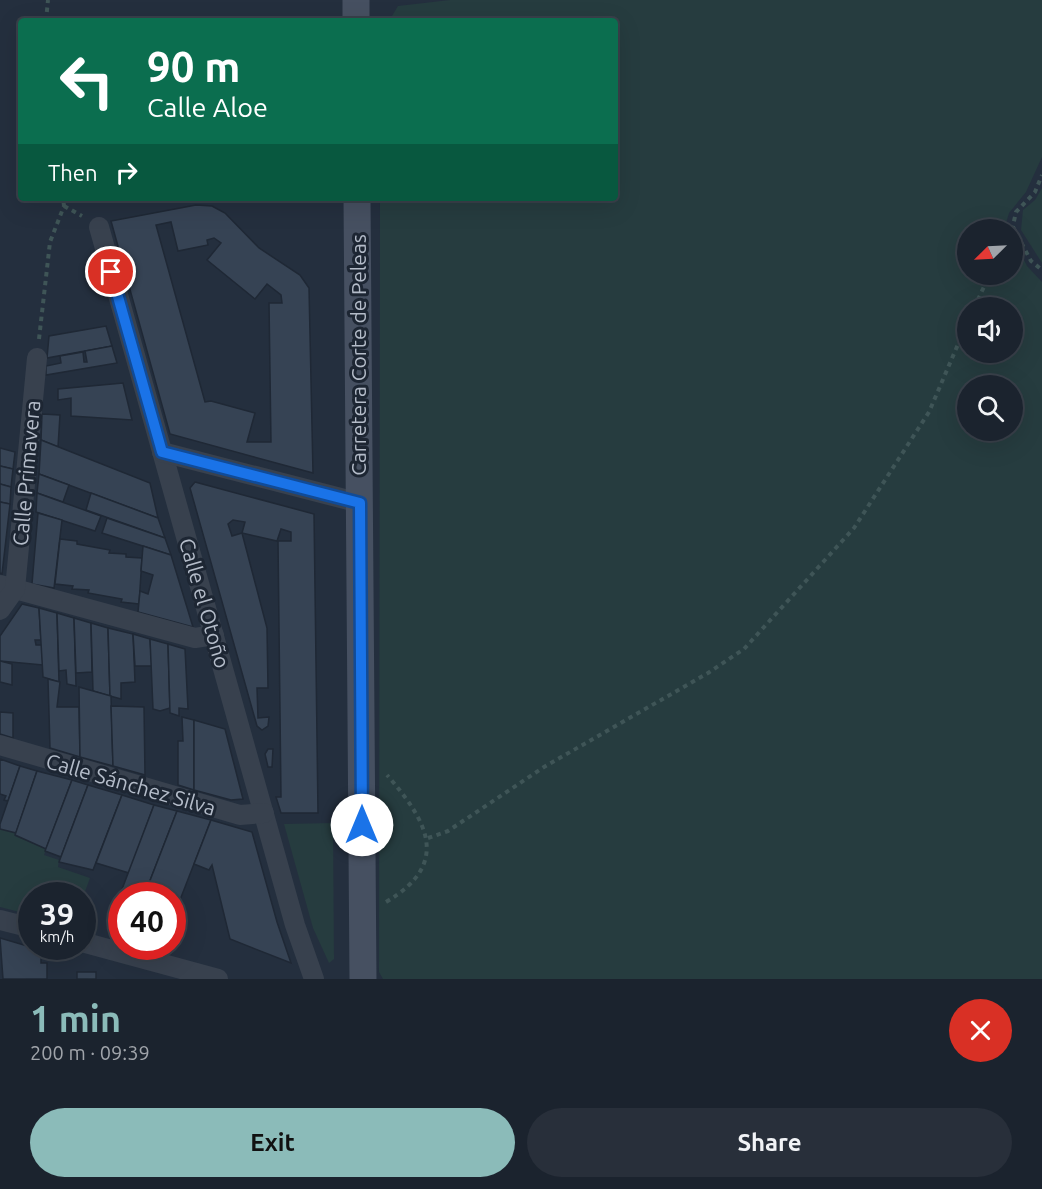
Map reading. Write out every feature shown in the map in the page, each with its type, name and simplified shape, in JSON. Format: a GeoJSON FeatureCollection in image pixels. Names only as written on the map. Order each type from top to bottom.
{"type":"FeatureCollection","features":[{"type":"Feature","properties":{"kind":"street"},"geometry":{"type":"LineString","coordinates":[[356,0],[356,18]]}},
{"type":"Feature","properties":{"kind":"street","name":"Carretera Corte de Peleas"},"geometry":{"type":"LineString","coordinates":[[357,201],[363,979]]}},
{"type":"Feature","properties":{"kind":"street","name":"Calle el Otoño"},"geometry":{"type":"LineString","coordinates":[[99,227],[295,926],[314,979]]}},
{"type":"Feature","properties":{"kind":"street","name":"Calle Primavera"},"geometry":{"type":"LineString","coordinates":[[7,587],[37,358]]}},
{"type":"Feature","properties":{"kind":"street"},"geometry":{"type":"LineString","coordinates":[[162,452],[360,503]]}},
{"type":"Feature","properties":{"kind":"street"},"geometry":{"type":"LineString","coordinates":[[0,610],[7,587],[195,638],[214,635]]}},
{"type":"Feature","properties":{"kind":"street","name":"Calle Sánchez Silva"},"geometry":{"type":"LineString","coordinates":[[0,745],[240,815],[264,813]]}},
{"type":"Feature","properties":{"kind":"street"},"geometry":{"type":"LineString","coordinates":[[0,920],[18,924]]}},
{"type":"Feature","properties":{"kind":"street"},"geometry":{"type":"LineString","coordinates":[[96,947],[178,974],[218,979]]}},
{"type":"Feature","properties":{"kind":"path"},"geometry":{"type":"LineString","coordinates":[[46,18],[48,0]]}},
{"type":"Feature","properties":{"kind":"path"},"geometry":{"type":"LineString","coordinates":[[1015,219],[1016,212],[1035,192],[1042,175]]}},
{"type":"Feature","properties":{"kind":"path"},"geometry":{"type":"LineString","coordinates":[[37,358],[50,242],[64,206],[63,201]]}},
{"type":"Feature","properties":{"kind":"path"},"geometry":{"type":"LineString","coordinates":[[1023,246],[1031,261],[1042,270]]}},
{"type":"Feature","properties":{"kind":"path"},"geometry":{"type":"LineString","coordinates":[[428,838],[448,831],[544,766],[708,673],[744,649],[854,528],[929,412],[957,347]]}},
{"type":"Feature","properties":{"kind":"path"},"geometry":{"type":"LineString","coordinates":[[361,762],[387,775],[405,795],[428,838],[427,855],[419,873],[404,892],[384,904],[363,910]]}},
{"type":"Feature","properties":{"kind":"green space"},"geometry":{"type":"Polygon","coordinates":[[[450,0],[1042,0],[1042,157],[1026,192],[1009,213],[1007,219],[957,219],[957,285],[1023,285],[1023,258],[1027,266],[1042,282],[1042,979],[383,979],[379,972],[380,201],[618,201],[618,18],[391,18],[398,6],[450,0]]]}},
{"type":"Feature","properties":{"kind":"green space"},"geometry":{"type":"Polygon","coordinates":[[[1042,188],[1042,263],[1023,233],[1023,210],[1035,200],[1042,188]]]}},
{"type":"Feature","properties":{"kind":"green space"},"geometry":{"type":"Polygon","coordinates":[[[333,823],[334,959],[329,963],[313,928],[284,824],[333,823]]]}},
{"type":"Feature","properties":{"kind":"green space"},"geometry":{"type":"Polygon","coordinates":[[[0,829],[16,833],[15,836],[46,849],[44,855],[59,860],[58,867],[90,878],[89,882],[18,882],[18,912],[0,907],[0,829]]]}},
{"type":"Feature","properties":{"kind":"building"},"geometry":{"type":"Polygon","coordinates":[[[196,205],[212,206],[225,213],[259,248],[300,275],[309,288],[313,473],[170,434],[111,221],[196,205]],[[171,222],[156,225],[205,402],[211,401],[255,413],[247,442],[271,442],[269,303],[282,303],[281,295],[267,284],[255,299],[207,260],[221,243],[214,238],[207,240],[208,245],[178,251],[171,222]]]}},
{"type":"Feature","properties":{"kind":"building"},"geometry":{"type":"Polygon","coordinates":[[[106,326],[112,346],[47,358],[49,336],[106,326]]]}},
{"type":"Feature","properties":{"kind":"building"},"geometry":{"type":"Polygon","coordinates":[[[112,346],[117,363],[46,375],[46,366],[61,363],[60,356],[83,352],[84,362],[87,362],[85,351],[112,346]]]}},
{"type":"Feature","properties":{"kind":"building"},"geometry":{"type":"Polygon","coordinates":[[[123,383],[132,420],[71,416],[71,398],[58,400],[58,389],[123,383]]]}},
{"type":"Feature","properties":{"kind":"building"},"geometry":{"type":"Polygon","coordinates":[[[42,414],[60,415],[58,447],[41,440],[42,414]]]}},
{"type":"Feature","properties":{"kind":"building"},"geometry":{"type":"Polygon","coordinates":[[[41,440],[150,483],[158,518],[39,474],[41,440]]]}},
{"type":"Feature","properties":{"kind":"building"},"geometry":{"type":"Polygon","coordinates":[[[0,448],[15,452],[13,469],[0,466],[0,448]]]}},
{"type":"Feature","properties":{"kind":"building"},"geometry":{"type":"Polygon","coordinates":[[[0,466],[13,469],[11,487],[0,484],[0,466]]]}},
{"type":"Feature","properties":{"kind":"building"},"geometry":{"type":"Polygon","coordinates":[[[39,474],[69,485],[63,502],[37,493],[39,474]]]}},
{"type":"Feature","properties":{"kind":"building"},"geometry":{"type":"Polygon","coordinates":[[[195,482],[314,514],[318,813],[281,813],[276,797],[281,797],[278,541],[291,541],[291,532],[281,529],[277,541],[242,533],[267,628],[268,688],[257,688],[258,718],[269,717],[268,726],[262,730],[257,726],[190,488],[195,482]],[[233,520],[228,524],[232,536],[242,533],[245,522],[233,520]]]}},
{"type":"Feature","properties":{"kind":"building"},"geometry":{"type":"Polygon","coordinates":[[[0,484],[11,487],[10,504],[0,502],[0,484]]]}},
{"type":"Feature","properties":{"kind":"building"},"geometry":{"type":"Polygon","coordinates":[[[37,493],[101,516],[95,531],[36,512],[37,493]]]}},
{"type":"Feature","properties":{"kind":"building"},"geometry":{"type":"Polygon","coordinates":[[[91,493],[158,518],[165,538],[86,510],[91,493]]]}},
{"type":"Feature","properties":{"kind":"building"},"geometry":{"type":"Polygon","coordinates":[[[0,502],[10,504],[2,574],[0,573],[0,502]]]}},
{"type":"Feature","properties":{"kind":"building"},"geometry":{"type":"Polygon","coordinates":[[[38,513],[62,520],[54,588],[32,584],[38,513]]]}},
{"type":"Feature","properties":{"kind":"building"},"geometry":{"type":"Polygon","coordinates":[[[107,518],[165,538],[171,555],[102,533],[107,518]]]}},
{"type":"Feature","properties":{"kind":"building"},"geometry":{"type":"Polygon","coordinates":[[[60,539],[110,550],[109,553],[126,554],[126,557],[142,558],[139,604],[121,602],[122,599],[88,593],[89,590],[72,589],[73,586],[55,584],[60,539]]]}},
{"type":"Feature","properties":{"kind":"building"},"geometry":{"type":"Polygon","coordinates":[[[143,546],[171,555],[193,627],[138,612],[140,591],[148,594],[153,575],[141,571],[143,546]]]}},
{"type":"Feature","properties":{"kind":"building"},"geometry":{"type":"Polygon","coordinates":[[[22,604],[39,608],[41,640],[35,640],[36,645],[42,645],[43,665],[0,661],[0,636],[22,604]]]}},
{"type":"Feature","properties":{"kind":"building"},"geometry":{"type":"Polygon","coordinates":[[[39,608],[57,613],[59,682],[43,677],[39,608]]]}},
{"type":"Feature","properties":{"kind":"building"},"geometry":{"type":"Polygon","coordinates":[[[57,613],[74,618],[76,686],[67,684],[66,670],[59,671],[57,613]]]}},
{"type":"Feature","properties":{"kind":"building"},"geometry":{"type":"Polygon","coordinates":[[[74,618],[91,623],[92,672],[76,673],[74,618]]]}},
{"type":"Feature","properties":{"kind":"building"},"geometry":{"type":"Polygon","coordinates":[[[91,623],[108,628],[110,696],[93,691],[91,623]]]}},
{"type":"Feature","properties":{"kind":"building"},"geometry":{"type":"Polygon","coordinates":[[[108,628],[133,634],[135,682],[121,683],[121,699],[110,696],[108,628]]]}},
{"type":"Feature","properties":{"kind":"building"},"geometry":{"type":"Polygon","coordinates":[[[133,634],[150,639],[152,666],[135,666],[133,634]]]}},
{"type":"Feature","properties":{"kind":"building"},"geometry":{"type":"Polygon","coordinates":[[[150,639],[168,644],[170,708],[160,711],[153,709],[150,639]]]}},
{"type":"Feature","properties":{"kind":"building"},"geometry":{"type":"Polygon","coordinates":[[[168,644],[185,649],[188,709],[179,708],[179,716],[170,713],[168,644]]]}},
{"type":"Feature","properties":{"kind":"building"},"geometry":{"type":"Polygon","coordinates":[[[0,661],[12,664],[12,685],[0,682],[0,661]]]}},
{"type":"Feature","properties":{"kind":"building"},"geometry":{"type":"Polygon","coordinates":[[[48,679],[60,682],[57,707],[79,707],[80,757],[50,748],[48,679]]]}},
{"type":"Feature","properties":{"kind":"building"},"geometry":{"type":"Polygon","coordinates":[[[79,687],[111,696],[113,766],[80,757],[79,687]]]}},
{"type":"Feature","properties":{"kind":"building"},"geometry":{"type":"Polygon","coordinates":[[[111,706],[144,707],[145,775],[113,766],[111,706]]]}},
{"type":"Feature","properties":{"kind":"building"},"geometry":{"type":"Polygon","coordinates":[[[0,712],[13,713],[13,738],[0,734],[0,712]]]}},
{"type":"Feature","properties":{"kind":"building"},"geometry":{"type":"Polygon","coordinates":[[[182,717],[194,720],[194,790],[178,785],[178,741],[183,741],[182,717]]]}},
{"type":"Feature","properties":{"kind":"building"},"geometry":{"type":"Polygon","coordinates":[[[194,720],[225,729],[243,799],[231,800],[194,790],[194,720]]]}},
{"type":"Feature","properties":{"kind":"building"},"geometry":{"type":"Polygon","coordinates":[[[268,749],[273,749],[272,767],[268,767],[265,754],[268,749]]]}},
{"type":"Feature","properties":{"kind":"building"},"geometry":{"type":"Polygon","coordinates":[[[0,759],[20,766],[8,801],[4,800],[6,796],[0,794],[0,759]]]}},
{"type":"Feature","properties":{"kind":"building"},"geometry":{"type":"Polygon","coordinates":[[[20,766],[37,771],[16,833],[0,829],[0,824],[20,766]]]}},
{"type":"Feature","properties":{"kind":"building"},"geometry":{"type":"Polygon","coordinates":[[[37,771],[72,780],[46,849],[15,835],[37,771]]]}},
{"type":"Feature","properties":{"kind":"building"},"geometry":{"type":"Polygon","coordinates":[[[72,780],[88,785],[61,857],[45,851],[72,780]]]}},
{"type":"Feature","properties":{"kind":"building"},"geometry":{"type":"Polygon","coordinates":[[[88,785],[122,795],[93,870],[59,862],[88,785]]]}},
{"type":"Feature","properties":{"kind":"building"},"geometry":{"type":"Polygon","coordinates":[[[122,795],[154,805],[129,873],[96,863],[122,795]]]}},
{"type":"Feature","properties":{"kind":"building"},"geometry":{"type":"Polygon","coordinates":[[[154,805],[177,811],[149,882],[125,882],[154,805]]]}},
{"type":"Feature","properties":{"kind":"building"},"geometry":{"type":"Polygon","coordinates":[[[177,811],[211,820],[186,884],[186,882],[149,882],[177,811]]]}},
{"type":"Feature","properties":{"kind":"building"},"geometry":{"type":"Polygon","coordinates":[[[211,820],[252,832],[291,963],[230,939],[212,865],[209,870],[194,864],[211,820]]]}},
{"type":"Feature","properties":{"kind":"building"},"geometry":{"type":"Polygon","coordinates":[[[0,938],[18,943],[18,960],[41,960],[41,963],[47,963],[47,979],[3,979],[0,938]]]}},
{"type":"Feature","properties":{"kind":"building"},"geometry":{"type":"Polygon","coordinates":[[[77,972],[96,972],[96,979],[77,979],[77,972]]]}},
{"type":"Feature","properties":{"kind":"route"},"geometry":{"type":"LineString","coordinates":[[111,272],[162,452],[360,503],[362,825]]}}]}
